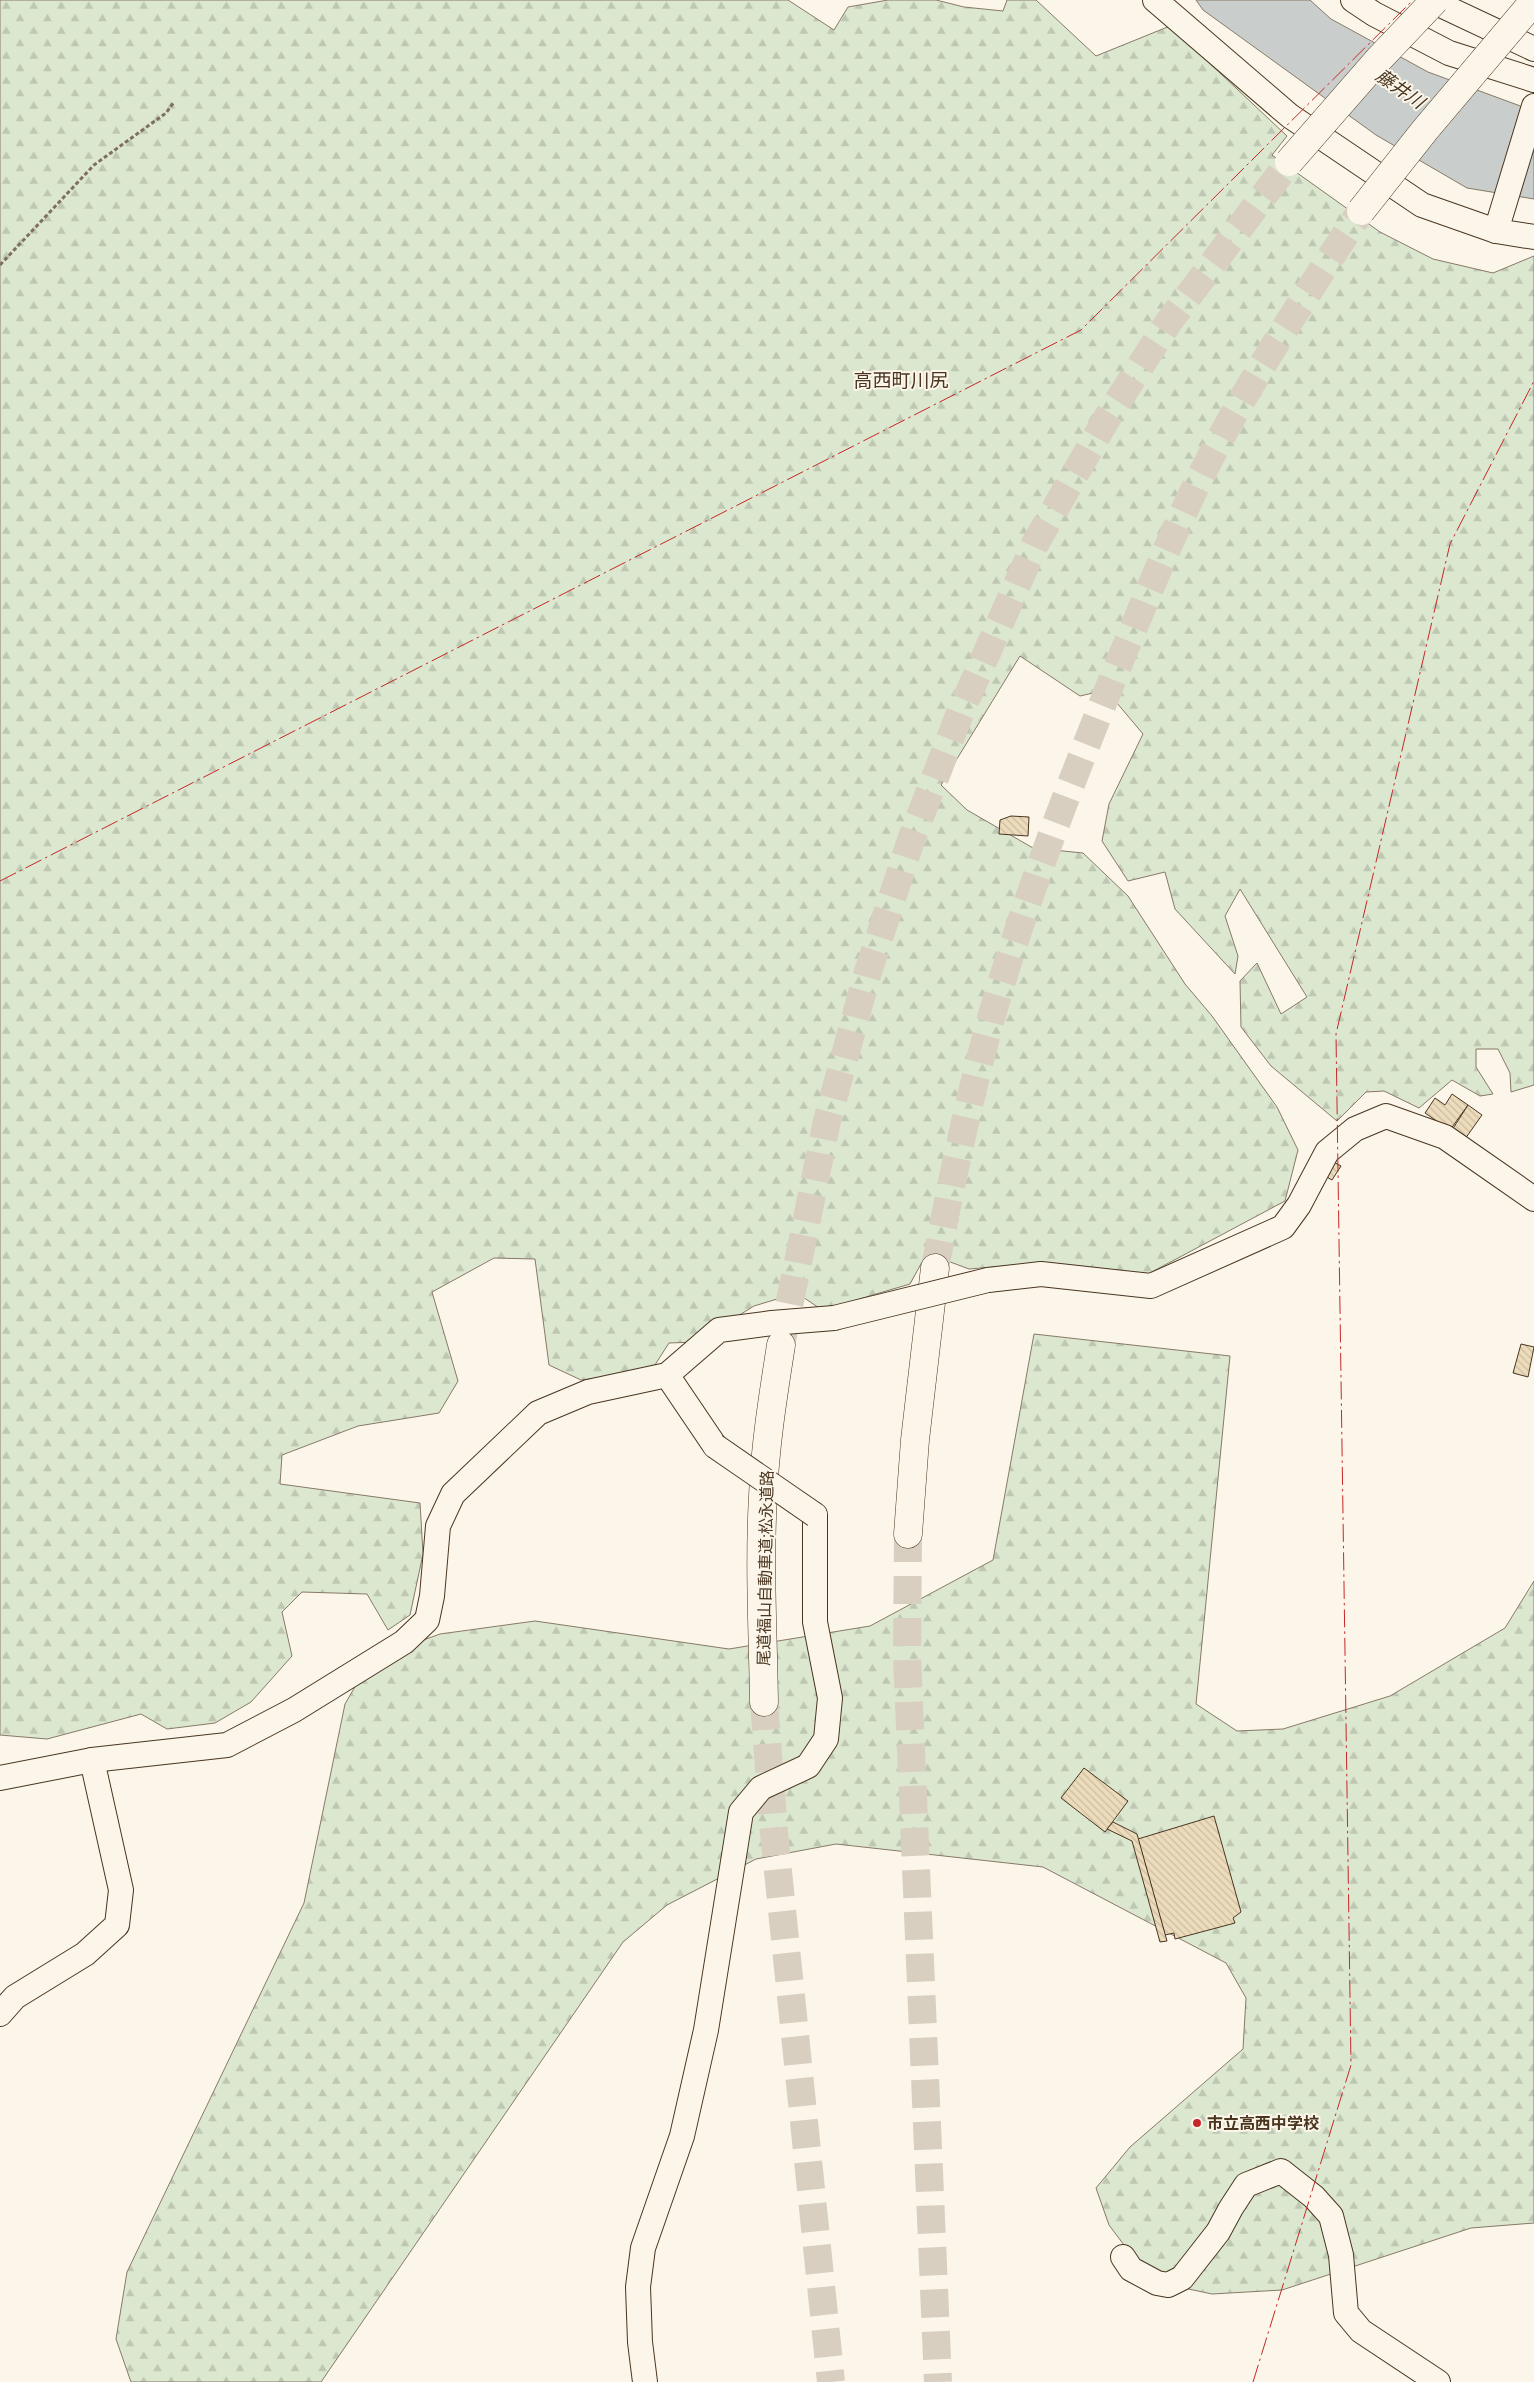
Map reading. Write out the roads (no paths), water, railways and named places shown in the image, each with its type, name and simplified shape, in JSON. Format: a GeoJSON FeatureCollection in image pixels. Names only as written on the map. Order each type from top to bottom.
{"type":"FeatureCollection","features":[{"type":"Feature","properties":{"kind":"highway"},"geometry":{"type":"LineString","coordinates":[[1290,162],[1379,59],[1435,0]]}},
{"type":"Feature","properties":{"kind":"highway"},"geometry":{"type":"LineString","coordinates":[[1361,211],[1425,130],[1534,1]]}},
{"type":"Feature","properties":{"kind":"highway"},"geometry":{"type":"LineString","coordinates":[[1425,130],[1534,16]]}},
{"type":"Feature","properties":{"kind":"highway"},"geometry":{"type":"LineString","coordinates":[[908,1534],[915,1440],[935,1268]]}},
{"type":"Feature","properties":{"kind":"highway","name":"尾道福山自動車道;松永道路"},"geometry":{"type":"LineString","coordinates":[[764,1702],[763,1497],[770,1413],[781,1346]]}},
{"type":"Feature","properties":{"kind":"street"},"geometry":{"type":"LineString","coordinates":[[1155,0],[1290,116],[1422,205],[1496,231],[1534,237]]}},
{"type":"Feature","properties":{"kind":"street"},"geometry":{"type":"LineString","coordinates":[[1353,0],[1374,14],[1450,53],[1534,80]]}},
{"type":"Feature","properties":{"kind":"street"},"geometry":{"type":"LineString","coordinates":[[1430,0],[1534,49]]}},
{"type":"Feature","properties":{"kind":"street"},"geometry":{"type":"LineString","coordinates":[[1496,231],[1534,106]]}},
{"type":"Feature","properties":{"kind":"street"},"geometry":{"type":"LineString","coordinates":[[0,1778],[92,1760],[227,1745],[294,1710],[404,1642],[427,1620],[432,1596],[438,1526],[453,1494],[538,1413],[588,1392],[667,1375],[719,1330],[834,1318],[988,1280],[1041,1274],[1151,1286],[1283,1227],[1299,1205],[1327,1152],[1355,1128],[1386,1116],[1445,1137],[1534,1199]]}},
{"type":"Feature","properties":{"kind":"street"},"geometry":{"type":"LineString","coordinates":[[645,2382],[640,2342],[638,2287],[643,2248],[682,2136],[701,2050],[741,1812],[762,1788],[808,1766],[826,1739],[830,1698],[815,1622],[816,1515],[714,1446],[667,1375]]}},
{"type":"Feature","properties":{"kind":"street"},"geometry":{"type":"LineString","coordinates":[[0,2014],[16,1997],[86,1954],[117,1925],[121,1890],[92,1760]]}},
{"type":"Feature","properties":{"kind":"street"},"geometry":{"type":"LineString","coordinates":[[1123,2257],[1131,2269],[1156,2283],[1168,2285],[1182,2278],[1218,2232],[1246,2185],[1281,2172],[1314,2197],[1331,2216],[1340,2255],[1346,2313],[1360,2331],[1438,2382]]}},
{"type":"Feature","properties":{"kind":"water","name":"藤井川"},"geometry":{"type":"Polygon","coordinates":[[[1196,0],[1310,0],[1331,19],[1428,72],[1534,111],[1534,199],[1467,188],[1376,135],[1203,10],[1196,0]]]}},
{"type":"Feature","properties":{"kind":"tunnel"},"geometry":{"type":"LineString","coordinates":[[781,1345],[827,1121],[867,975],[911,840],[960,713],[1035,544],[1107,418],[1168,323],[1289,162]]}},
{"type":"Feature","properties":{"kind":"tunnel"},"geometry":{"type":"LineString","coordinates":[[935,1268],[968,1109],[992,1015],[1019,928],[1081,757],[1148,593],[1208,462],[1262,366],[1361,211]]}},
{"type":"Feature","properties":{"kind":"tunnel"},"geometry":{"type":"LineString","coordinates":[[908,1534],[907,1657],[938,2382]]}},
{"type":"Feature","properties":{"kind":"tunnel"},"geometry":{"type":"LineString","coordinates":[[764,1702],[774,1833],[831,2382]]}},
{"type":"Feature","properties":{"kind":"place","name":"市立高西中学校"},"geometry":{"type":"Point","coordinates":[1197,2123]}},
{"type":"Feature","properties":{"kind":"district","name":"高西町川尻"},"geometry":{"type":"Point","coordinates":[901,380]}}]}
